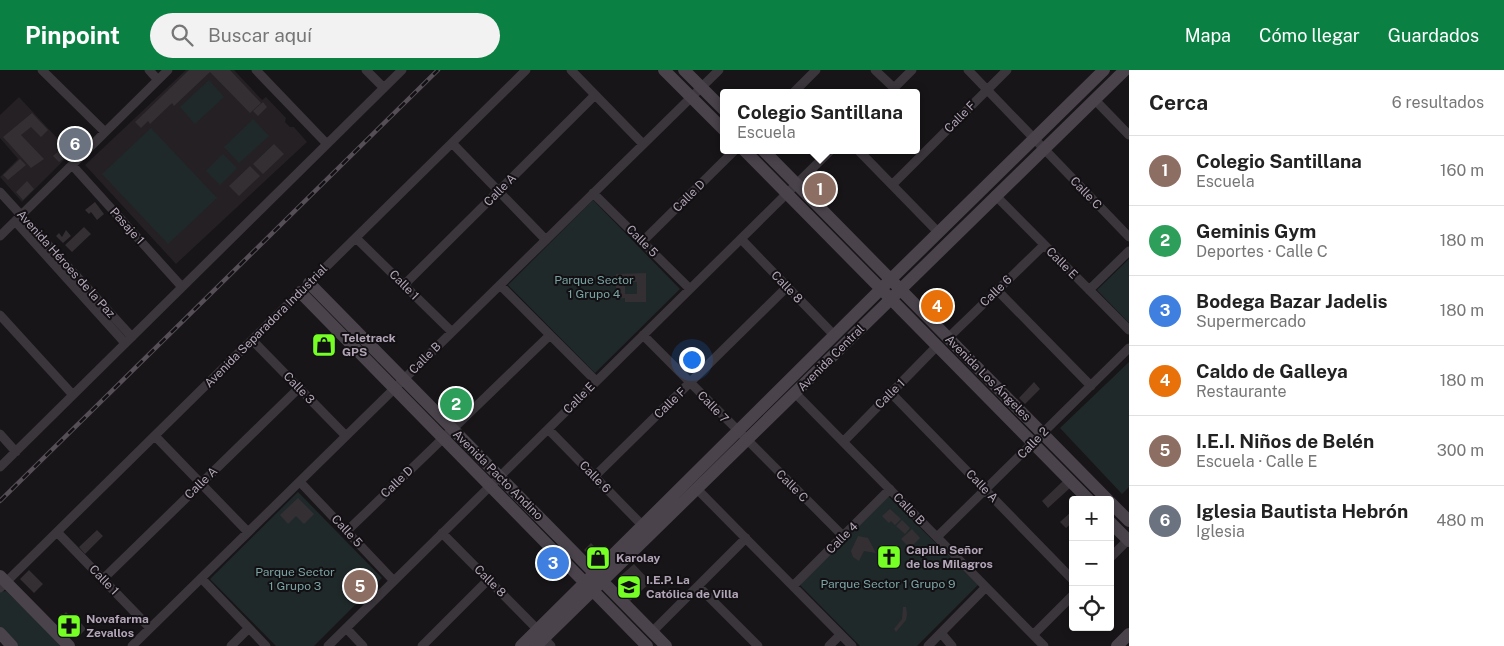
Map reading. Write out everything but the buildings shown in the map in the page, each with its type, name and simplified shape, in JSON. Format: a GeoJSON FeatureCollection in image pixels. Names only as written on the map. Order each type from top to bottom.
{"type":"FeatureCollection","features":[{"type":"Feature","properties":{"kind":"street"},"geometry":{"type":"LineString","coordinates":[[42,70],[105,132]]}},
{"type":"Feature","properties":{"kind":"street"},"geometry":{"type":"LineString","coordinates":[[149,70],[158,80]]}},
{"type":"Feature","properties":{"kind":"street"},"geometry":{"type":"LineString","coordinates":[[0,236],[168,70]]}},
{"type":"Feature","properties":{"kind":"street"},"geometry":{"type":"LineString","coordinates":[[256,70],[327,144]]}},
{"type":"Feature","properties":{"kind":"street"},"geometry":{"type":"LineString","coordinates":[[366,70],[384,88]]}},
{"type":"Feature","properties":{"kind":"street"},"geometry":{"type":"LineString","coordinates":[[0,467],[402,70]]}},
{"type":"Feature","properties":{"kind":"street","name":"Avenida Separadora Industrial"},"geometry":{"type":"LineString","coordinates":[[2,582],[57,532],[526,70]]}},
{"type":"Feature","properties":{"kind":"street"},"geometry":{"type":"LineString","coordinates":[[571,70],[643,144]]}},
{"type":"Feature","properties":{"kind":"street"},"geometry":{"type":"LineString","coordinates":[[664,70],[720,126]]}},
{"type":"Feature","properties":{"kind":"street"},"geometry":{"type":"LineString","coordinates":[[684,70],[720,106]]}},
{"type":"Feature","properties":{"kind":"street","name":"Calle B"},"geometry":{"type":"LineString","coordinates":[[132,646],[719,70]]}},
{"type":"Feature","properties":{"kind":"street"},"geometry":{"type":"LineString","coordinates":[[797,89],[816,70]]}},
{"type":"Feature","properties":{"kind":"street"},"geometry":{"type":"LineString","coordinates":[[875,70],[890,89]]}},
{"type":"Feature","properties":{"kind":"street"},"geometry":{"type":"LineString","coordinates":[[894,89],[912,70]]}},
{"type":"Feature","properties":{"kind":"street"},"geometry":{"type":"LineString","coordinates":[[968,70],[1043,148]]}},
{"type":"Feature","properties":{"kind":"street","name":"Calle F"},"geometry":{"type":"LineString","coordinates":[[892,185],[1007,70]]}},
{"type":"Feature","properties":{"kind":"street","name":"Avenida Central"},"geometry":{"type":"LineString","coordinates":[[594,581],[696,488],[834,335],[1104,70]]}},
{"type":"Feature","properties":{"kind":"street","name":"Avenida Central"},"geometry":{"type":"LineString","coordinates":[[521,646],[542,640],[642,525],[742,436],[796,393],[995,195],[1125,70]]}},
{"type":"Feature","properties":{"kind":"street","name":"Calle A"},"geometry":{"type":"LineString","coordinates":[[404,285],[595,95]]}},
{"type":"Feature","properties":{"kind":"street"},"geometry":{"type":"LineString","coordinates":[[1095,100],[1129,135]]}},
{"type":"Feature","properties":{"kind":"street"},"geometry":{"type":"LineString","coordinates":[[452,144],[546,240]]}},
{"type":"Feature","properties":{"kind":"street","name":"Calle C"},"geometry":{"type":"LineString","coordinates":[[1043,148],[1129,237]]}},
{"type":"Feature","properties":{"kind":"street","name":"Calle D"},"geometry":{"type":"LineString","coordinates":[[642,242],[731,154]]}},
{"type":"Feature","properties":{"kind":"street","name":"Avenida Los Ángeles"},"geometry":{"type":"LineString","coordinates":[[748,154],[787,194],[885,284],[900,290],[1104,496]]}},
{"type":"Feature","properties":{"kind":"street","name":"Avenida Los Ángeles"},"geometry":{"type":"LineString","coordinates":[[767,154],[797,184],[885,284],[891,299],[1085,496]]}},
{"type":"Feature","properties":{"kind":"street","name":"Calle E"},"geometry":{"type":"LineString","coordinates":[[328,646],[827,154]]}},
{"type":"Feature","properties":{"kind":"street"},"geometry":{"type":"LineString","coordinates":[[862,154],[938,232]]}},
{"type":"Feature","properties":{"kind":"street","name":"Pasaje 1"},"geometry":{"type":"LineString","coordinates":[[72,165],[182,287]]}},
{"type":"Feature","properties":{"kind":"street","name":"Avenida Héroes de la Paz"},"geometry":{"type":"LineString","coordinates":[[0,192],[18,218],[129,340]]}},
{"type":"Feature","properties":{"kind":"street","name":"Calle 5"},"geometry":{"type":"LineString","coordinates":[[593,193],[690,289]]}},
{"type":"Feature","properties":{"kind":"street","name":"Calle E"},"geometry":{"type":"LineString","coordinates":[[995,195],[1129,330]]}},
{"type":"Feature","properties":{"kind":"street","name":"Calle 1"},"geometry":{"type":"LineString","coordinates":[[356,238],[452,332]]}},
{"type":"Feature","properties":{"kind":"street","name":"Calle 8"},"geometry":{"type":"LineString","coordinates":[[741,239],[834,335]]}},
{"type":"Feature","properties":{"kind":"street","name":"Calle 6"},"geometry":{"type":"LineString","coordinates":[[948,338],[1044,244]]}},
{"type":"Feature","properties":{"kind":"street"},"geometry":{"type":"LineString","coordinates":[[1090,290],[1129,251]]}},
{"type":"Feature","properties":{"kind":"street"},"geometry":{"type":"LineString","coordinates":[[500,285],[596,381]]}},
{"type":"Feature","properties":{"kind":"street","name":"Calle F"},"geometry":{"type":"LineString","coordinates":[[595,476],[788,287]]}},
{"type":"Feature","properties":{"kind":"street","name":"Avenida Pacto Andino"},"geometry":{"type":"LineString","coordinates":[[305,288],[404,379],[490,486],[666,646]]}},
{"type":"Feature","properties":{"kind":"street","name":"Avenida Pacto Andino"},"geometry":{"type":"LineString","coordinates":[[305,288],[394,389],[500,477],[594,581],[647,646]]}},
{"type":"Feature","properties":{"kind":"street"},"geometry":{"type":"LineString","coordinates":[[997,290],[1090,386]]}},
{"type":"Feature","properties":{"kind":"street"},"geometry":{"type":"LineString","coordinates":[[0,315],[73,395]]}},
{"type":"Feature","properties":{"kind":"street"},"geometry":{"type":"LineString","coordinates":[[447,433],[550,335]]}},
{"type":"Feature","properties":{"kind":"street","name":"Calle 7"},"geometry":{"type":"LineString","coordinates":[[643,335],[742,436]]}},
{"type":"Feature","properties":{"kind":"street","name":"Calle 3"},"geometry":{"type":"LineString","coordinates":[[252,340],[346,436]]}},
{"type":"Feature","properties":{"kind":"street","name":"Calle 1"},"geometry":{"type":"LineString","coordinates":[[843,442],[937,346]]}},
{"type":"Feature","properties":{"kind":"street","name":"Calle 2"},"geometry":{"type":"LineString","coordinates":[[936,537],[1034,444],[1129,348]]}},
{"type":"Feature","properties":{"kind":"street","name":"Calle A"},"geometry":{"type":"LineString","coordinates":[[103,579],[299,388]]}},
{"type":"Feature","properties":{"kind":"street","name":"Calle B"},"geometry":{"type":"LineString","coordinates":[[796,393],[1044,646]]}},
{"type":"Feature","properties":{"kind":"street","name":"Calle A"},"geometry":{"type":"LineString","coordinates":[[891,393],[1069,576]]}},
{"type":"Feature","properties":{"kind":"street","name":"Calle 6"},"geometry":{"type":"LineString","coordinates":[[548,429],[642,525]]}},
{"type":"Feature","properties":{"kind":"street","name":"Calle D"},"geometry":{"type":"LineString","coordinates":[[347,531],[447,433]]}},
{"type":"Feature","properties":{"kind":"street"},"geometry":{"type":"LineString","coordinates":[[155,436],[248,532]]}},
{"type":"Feature","properties":{"kind":"street","name":"Calle C"},"geometry":{"type":"LineString","coordinates":[[742,436],[843,536]]}},
{"type":"Feature","properties":{"kind":"street"},"geometry":{"type":"LineString","coordinates":[[1,437],[16,452]]}},
{"type":"Feature","properties":{"kind":"street","name":"Calle 5"},"geometry":{"type":"LineString","coordinates":[[300,482],[394,581]]}},
{"type":"Feature","properties":{"kind":"street"},"geometry":{"type":"LineString","coordinates":[[696,488],[852,646]]}},
{"type":"Feature","properties":{"kind":"street","name":"Calle 4"},"geometry":{"type":"LineString","coordinates":[[794,586],[890,489]]}},
{"type":"Feature","properties":{"kind":"street","name":"Avenida Los Ángeles"},"geometry":{"type":"LineString","coordinates":[[1114,506],[1129,521]]}},
{"type":"Feature","properties":{"kind":"street"},"geometry":{"type":"LineString","coordinates":[[1114,526],[1129,540],[1114,554]]}},
{"type":"Feature","properties":{"kind":"street","name":"Calle 1"},"geometry":{"type":"LineString","coordinates":[[57,532],[150,628]]}},
{"type":"Feature","properties":{"kind":"street","name":"Calle 8"},"geometry":{"type":"LineString","coordinates":[[442,533],[488,580],[542,640]]}},
{"type":"Feature","properties":{"kind":"street"},"geometry":{"type":"LineString","coordinates":[[652,632],[746,538]]}},
{"type":"Feature","properties":{"kind":"street"},"geometry":{"type":"LineString","coordinates":[[201,578],[266,646]]}},
{"type":"Feature","properties":{"kind":"street"},"geometry":{"type":"LineString","coordinates":[[422,646],[488,580]]}},
{"type":"Feature","properties":{"kind":"street"},"geometry":{"type":"LineString","coordinates":[[2,582],[69,646]]}},
{"type":"Feature","properties":{"kind":"street"},"geometry":{"type":"LineString","coordinates":[[698,586],[758,646]]}},
{"type":"Feature","properties":{"kind":"street"},"geometry":{"type":"LineString","coordinates":[[928,646],[986,587]]}},
{"type":"Feature","properties":{"kind":"street"},"geometry":{"type":"LineString","coordinates":[[1032,635],[1069,599]]}},
{"type":"Feature","properties":{"kind":"street"},"geometry":{"type":"LineString","coordinates":[[231,646],[249,628]]}},
{"type":"Feature","properties":{"kind":"street"},"geometry":{"type":"LineString","coordinates":[[346,628],[363,646]]}},
{"type":"Feature","properties":{"kind":"street"},"geometry":{"type":"LineString","coordinates":[[0,633],[12,646]]}},
{"type":"Feature","properties":{"kind":"street"},"geometry":{"type":"LineString","coordinates":[[940,633],[952,646]]}},
{"type":"Feature","properties":{"kind":"street"},"geometry":{"type":"LineString","coordinates":[[829,646],[840,634]]}},
{"type":"Feature","properties":{"kind":"street"},"geometry":{"type":"LineString","coordinates":[[1117,646],[1129,634]]}},
{"type":"Feature","properties":{"kind":"shaded area"},"geometry":{"type":"Polygon","coordinates":[[[186,70],[234,70],[262,100],[266,97],[286,118],[285,122],[290,127],[294,127],[307,142],[176,264],[85,165],[186,70]]]}},
{"type":"Feature","properties":{"kind":"shaded area"},"geometry":{"type":"Polygon","coordinates":[[[19,97],[71,153],[22,202],[0,177],[18,159],[0,138],[0,115],[19,97]]]}},
{"type":"Feature","properties":{"kind":"green space"},"geometry":{"type":"Polygon","coordinates":[[[209,80],[224,97],[195,124],[180,107],[209,80]]]}},
{"type":"Feature","properties":{"kind":"green space"},"geometry":{"type":"Polygon","coordinates":[[[253,119],[269,136],[239,163],[224,147],[253,119]]]}},
{"type":"Feature","properties":{"kind":"green space"},"geometry":{"type":"Polygon","coordinates":[[[151,128],[217,198],[168,244],[102,174],[151,128]]]}},
{"type":"Feature","properties":{"kind":"green space"},"geometry":{"type":"Polygon","coordinates":[[[223,154],[237,168],[220,185],[206,171],[223,154]]]}},
{"type":"Feature","properties":{"kind":"green space","name":"Parque Sector 1 Grupo 4"},"geometry":{"type":"Polygon","coordinates":[[[593,200],[680,289],[595,373],[508,285],[593,200]]]}},
{"type":"Feature","properties":{"kind":"green space"},"geometry":{"type":"Polygon","coordinates":[[[1129,259],[1129,323],[1097,290],[1129,259]]]}},
{"type":"Feature","properties":{"kind":"green space"},"geometry":{"type":"Polygon","coordinates":[[[1129,362],[1129,487],[1122,494],[1060,428],[1129,362]]]}},
{"type":"Feature","properties":{"kind":"green space","name":"Parque Sector 1 Grupo 3"},"geometry":{"type":"Polygon","coordinates":[[[298,492],[382,578],[314,646],[276,646],[210,579],[298,492]]]}},
{"type":"Feature","properties":{"kind":"green space","name":"Parque Sector 1 Grupo 9"},"geometry":{"type":"Polygon","coordinates":[[[888,496],[978,585],[917,646],[860,646],[800,585],[888,496]]]}},
{"type":"Feature","properties":{"kind":"green space"},"geometry":{"type":"Polygon","coordinates":[[[6,591],[63,646],[18,646],[0,628],[0,592],[6,591]]]}},
{"type":"Feature","properties":{"kind":"railway"},"geometry":{"type":"LineString","coordinates":[[0,501],[438,70]]}},
{"type":"Feature","properties":{"kind":"place","name":"Iglesia Bautista Hebrón"},"geometry":{"type":"Point","coordinates":[75,144]}},
{"type":"Feature","properties":{"kind":"place","name":"Colegio Santillana"},"geometry":{"type":"Point","coordinates":[820,189]}},
{"type":"Feature","properties":{"kind":"place","name":"Caldo de Galleya"},"geometry":{"type":"Point","coordinates":[937,306]}},
{"type":"Feature","properties":{"kind":"place","name":"Teletrack GPS"},"geometry":{"type":"Point","coordinates":[324,345]}},
{"type":"Feature","properties":{"kind":"place","name":"Geminis Gym"},"geometry":{"type":"Point","coordinates":[456,404]}},
{"type":"Feature","properties":{"kind":"place","name":"Capilla Señor de los Milagros"},"geometry":{"type":"Point","coordinates":[889,557]}},
{"type":"Feature","properties":{"kind":"place","name":"Karolay"},"geometry":{"type":"Point","coordinates":[598,558]}},
{"type":"Feature","properties":{"kind":"place","name":"Bodega Bazar Jadelis"},"geometry":{"type":"Point","coordinates":[553,563]}},
{"type":"Feature","properties":{"kind":"place","name":"I.E.I. Niños de Belén"},"geometry":{"type":"Point","coordinates":[360,586]}},
{"type":"Feature","properties":{"kind":"place","name":"I.E.P. La Católica de Villa"},"geometry":{"type":"Point","coordinates":[629,587]}},
{"type":"Feature","properties":{"kind":"place","name":"Novafarma Zevallos"},"geometry":{"type":"Point","coordinates":[69,626]}}]}
